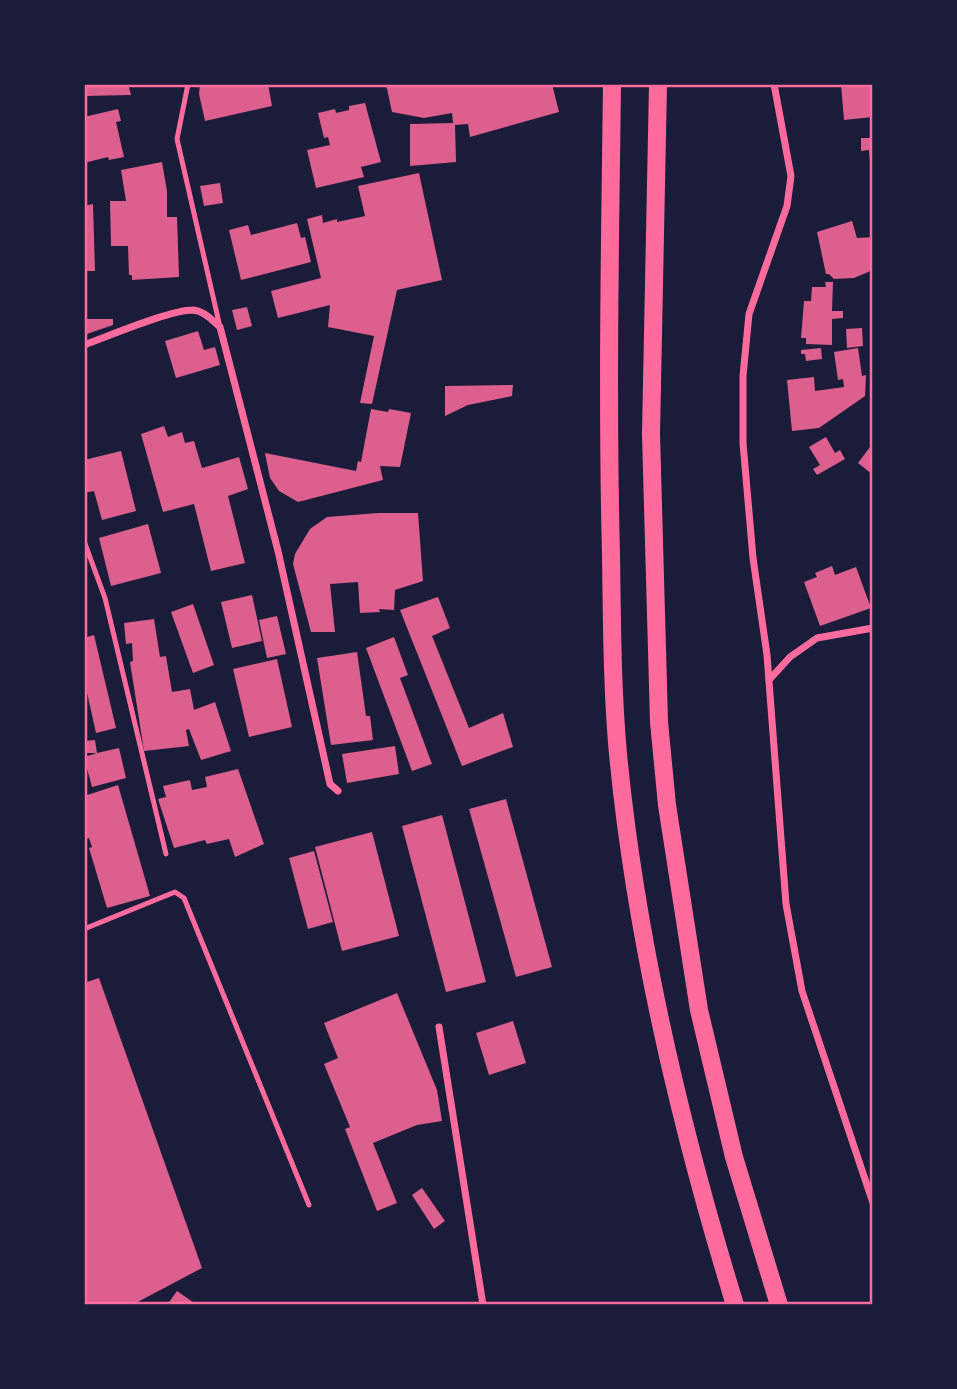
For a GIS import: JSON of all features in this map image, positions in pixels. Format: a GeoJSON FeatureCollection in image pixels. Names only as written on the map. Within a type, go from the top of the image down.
{"type":"FeatureCollection","features":[{"type":"Feature","properties":{"kind":"highway"},"geometry":{"type":"LineString","coordinates":[[612,84],[608,428],[618,754],[632,864],[655,993],[706,1212],[735,1305]]}},
{"type":"Feature","properties":{"kind":"highway"},"geometry":{"type":"LineString","coordinates":[[659,84],[651,434],[659,722],[666,792],[699,1010],[734,1157],[779,1305]]}},
{"type":"Feature","properties":{"kind":"street"},"geometry":{"type":"LineString","coordinates":[[774,84],[791,176],[787,206],[749,314],[743,443],[769,680],[786,904],[802,991],[873,1203]]}},
{"type":"Feature","properties":{"kind":"street"},"geometry":{"type":"LineString","coordinates":[[84,345],[178,313],[195,310],[209,316],[220,327],[278,551],[330,784],[338,791]]}},
{"type":"Feature","properties":{"kind":"street"},"geometry":{"type":"LineString","coordinates":[[769,680],[790,657],[817,638],[873,628]]}},
{"type":"Feature","properties":{"kind":"street"},"geometry":{"type":"LineString","coordinates":[[439,1027],[483,1305]]}},
{"type":"Feature","properties":{"kind":"lane"},"geometry":{"type":"LineString","coordinates":[[188,84],[177,139],[220,327]]}},
{"type":"Feature","properties":{"kind":"lane"},"geometry":{"type":"LineString","coordinates":[[84,541],[105,598],[166,854]]}},
{"type":"Feature","properties":{"kind":"lane"},"geometry":{"type":"LineString","coordinates":[[84,929],[175,892],[184,898],[309,1205]]}},
{"type":"Feature","properties":{"kind":"building"},"geometry":{"type":"Polygon","coordinates":[[[84,84],[128,84],[131,95],[84,96],[84,84]]]}},
{"type":"Feature","properties":{"kind":"building"},"geometry":{"type":"Polygon","coordinates":[[[200,84],[268,84],[272,106],[205,121],[199,94],[200,84]]]}},
{"type":"Feature","properties":{"kind":"building"},"geometry":{"type":"Polygon","coordinates":[[[386,84],[552,84],[559,112],[470,137],[468,124],[455,125],[456,162],[410,166],[410,124],[453,123],[452,113],[424,118],[392,112],[386,84]]]}},
{"type":"Feature","properties":{"kind":"building"},"geometry":{"type":"Polygon","coordinates":[[[841,84],[873,84],[873,117],[844,120],[841,84]]]}},
{"type":"Feature","properties":{"kind":"building"},"geometry":{"type":"Polygon","coordinates":[[[365,103],[381,162],[361,167],[364,177],[316,188],[307,150],[330,145],[328,137],[324,138],[318,113],[335,109],[336,113],[349,110],[349,106],[365,103]]]}},
{"type":"Feature","properties":{"kind":"building"},"geometry":{"type":"Polygon","coordinates":[[[118,109],[121,121],[116,122],[124,157],[109,160],[108,157],[84,163],[84,117],[118,109]]]}},
{"type":"Feature","properties":{"kind":"building"},"geometry":{"type":"Polygon","coordinates":[[[861,138],[873,138],[873,172],[869,150],[861,151],[861,138]]]}},
{"type":"Feature","properties":{"kind":"building"},"geometry":{"type":"Polygon","coordinates":[[[162,162],[167,191],[167,217],[177,217],[179,277],[132,280],[132,275],[129,275],[128,246],[111,246],[110,201],[126,201],[121,170],[162,162]]]}},
{"type":"Feature","properties":{"kind":"building"},"geometry":{"type":"Polygon","coordinates":[[[419,173],[442,280],[397,290],[372,404],[360,403],[374,336],[328,327],[330,305],[278,318],[271,291],[321,278],[307,219],[322,215],[323,223],[365,216],[358,186],[419,173]]]}},
{"type":"Feature","properties":{"kind":"building"},"geometry":{"type":"Polygon","coordinates":[[[220,183],[223,203],[204,206],[200,186],[220,183]]]}},
{"type":"Feature","properties":{"kind":"building"},"geometry":{"type":"Polygon","coordinates":[[[93,204],[95,271],[84,271],[84,206],[93,204]]]}},
{"type":"Feature","properties":{"kind":"building"},"geometry":{"type":"Polygon","coordinates":[[[852,221],[857,238],[873,237],[873,270],[854,278],[834,279],[826,274],[817,232],[852,221]]]}},
{"type":"Feature","properties":{"kind":"building"},"geometry":{"type":"Polygon","coordinates":[[[297,223],[301,238],[305,237],[311,262],[241,280],[229,230],[248,225],[251,235],[297,223]]]}},
{"type":"Feature","properties":{"kind":"building"},"geometry":{"type":"Polygon","coordinates":[[[825,282],[833,282],[832,311],[843,311],[843,318],[832,319],[832,345],[806,344],[806,338],[801,338],[804,301],[811,301],[812,287],[826,287],[825,282]]]}},
{"type":"Feature","properties":{"kind":"building"},"geometry":{"type":"Polygon","coordinates":[[[247,307],[252,326],[237,330],[232,310],[247,307]]]}},
{"type":"Feature","properties":{"kind":"building"},"geometry":{"type":"Polygon","coordinates":[[[84,319],[113,319],[113,325],[84,335],[84,319]]]}},
{"type":"Feature","properties":{"kind":"building"},"geometry":{"type":"Polygon","coordinates":[[[862,328],[863,346],[847,348],[846,329],[862,328]]]}},
{"type":"Feature","properties":{"kind":"building"},"geometry":{"type":"Polygon","coordinates":[[[198,331],[204,350],[215,347],[220,365],[176,378],[165,341],[198,331]]]}},
{"type":"Feature","properties":{"kind":"building"},"geometry":{"type":"Polygon","coordinates":[[[821,348],[822,359],[806,361],[805,354],[801,354],[801,350],[821,348]]]}},
{"type":"Feature","properties":{"kind":"building"},"geometry":{"type":"Polygon","coordinates":[[[858,348],[862,376],[866,375],[865,396],[819,428],[792,431],[787,380],[814,377],[815,391],[844,387],[843,379],[838,380],[834,352],[858,348]]]}},
{"type":"Feature","properties":{"kind":"building"},"geometry":{"type":"Polygon","coordinates":[[[513,385],[512,396],[468,405],[445,416],[445,386],[513,385]]]}},
{"type":"Feature","properties":{"kind":"building"},"geometry":{"type":"Polygon","coordinates":[[[371,409],[411,413],[400,467],[380,466],[383,480],[298,502],[279,491],[270,478],[265,453],[356,471],[358,461],[361,462],[371,409]]]}},
{"type":"Feature","properties":{"kind":"building"},"geometry":{"type":"Polygon","coordinates":[[[164,426],[168,437],[182,432],[185,443],[194,441],[202,468],[239,457],[248,489],[228,496],[245,563],[211,571],[194,504],[163,512],[141,434],[164,426]]]}},
{"type":"Feature","properties":{"kind":"building"},"geometry":{"type":"Polygon","coordinates":[[[826,437],[835,453],[840,450],[845,459],[817,475],[813,469],[820,465],[809,447],[826,437]]]}},
{"type":"Feature","properties":{"kind":"building"},"geometry":{"type":"Polygon","coordinates":[[[873,443],[873,475],[858,463],[873,443]]]}},
{"type":"Feature","properties":{"kind":"building"},"geometry":{"type":"Polygon","coordinates":[[[121,451],[136,511],[102,520],[94,491],[84,493],[84,460],[121,451]]]}},
{"type":"Feature","properties":{"kind":"building"},"geometry":{"type":"Polygon","coordinates":[[[418,513],[423,581],[395,590],[394,610],[379,609],[380,612],[360,613],[358,582],[330,584],[335,632],[311,632],[293,564],[295,554],[310,529],[327,517],[418,513]]]}},
{"type":"Feature","properties":{"kind":"building"},"geometry":{"type":"Polygon","coordinates":[[[148,524],[161,573],[111,586],[99,538],[148,524]]]}},
{"type":"Feature","properties":{"kind":"building"},"geometry":{"type":"Polygon","coordinates":[[[832,566],[835,575],[856,567],[871,608],[820,626],[804,582],[817,577],[815,573],[832,566]]]}},
{"type":"Feature","properties":{"kind":"building"},"geometry":{"type":"Polygon","coordinates":[[[252,595],[262,641],[232,648],[221,602],[252,595]]]}},
{"type":"Feature","properties":{"kind":"building"},"geometry":{"type":"Polygon","coordinates":[[[438,597],[450,628],[432,636],[469,728],[503,713],[513,747],[462,766],[400,610],[438,597]]]}},
{"type":"Feature","properties":{"kind":"building"},"geometry":{"type":"Polygon","coordinates":[[[193,604],[214,665],[193,673],[171,612],[193,604]]]}},
{"type":"Feature","properties":{"kind":"building"},"geometry":{"type":"Polygon","coordinates":[[[277,616],[286,654],[267,658],[259,620],[277,616]]]}},
{"type":"Feature","properties":{"kind":"building"},"geometry":{"type":"Polygon","coordinates":[[[154,619],[160,657],[166,656],[172,692],[190,689],[194,710],[215,702],[231,751],[201,760],[189,729],[186,730],[189,746],[144,751],[130,662],[133,661],[132,643],[126,644],[124,623],[154,619]]]}},
{"type":"Feature","properties":{"kind":"building"},"geometry":{"type":"Polygon","coordinates":[[[94,635],[116,728],[96,733],[84,679],[84,638],[94,635]]]}},
{"type":"Feature","properties":{"kind":"building"},"geometry":{"type":"Polygon","coordinates":[[[394,637],[408,675],[400,678],[432,764],[412,771],[366,648],[394,637]]]}},
{"type":"Feature","properties":{"kind":"building"},"geometry":{"type":"Polygon","coordinates":[[[357,652],[366,716],[370,716],[373,740],[331,745],[317,658],[357,652]]]}},
{"type":"Feature","properties":{"kind":"building"},"geometry":{"type":"Polygon","coordinates":[[[277,659],[292,727],[249,737],[233,669],[277,659]]]}},
{"type":"Feature","properties":{"kind":"building"},"geometry":{"type":"Polygon","coordinates":[[[95,740],[97,753],[84,753],[84,741],[95,740]]]}},
{"type":"Feature","properties":{"kind":"building"},"geometry":{"type":"Polygon","coordinates":[[[395,746],[399,774],[347,783],[342,754],[395,746]]]}},
{"type":"Feature","properties":{"kind":"building"},"geometry":{"type":"Polygon","coordinates":[[[119,748],[126,778],[92,787],[84,757],[119,748]]]}},
{"type":"Feature","properties":{"kind":"building"},"geometry":{"type":"Polygon","coordinates":[[[238,769],[264,844],[235,857],[229,839],[207,844],[205,840],[174,848],[158,799],[166,797],[163,786],[190,780],[192,790],[207,787],[205,777],[238,769]]]}},
{"type":"Feature","properties":{"kind":"building"},"geometry":{"type":"Polygon","coordinates":[[[118,785],[150,896],[107,908],[89,848],[92,847],[89,838],[84,840],[84,796],[118,785]]]}},
{"type":"Feature","properties":{"kind":"building"},"geometry":{"type":"Polygon","coordinates":[[[506,799],[552,967],[516,977],[469,809],[506,799]]]}},
{"type":"Feature","properties":{"kind":"building"},"geometry":{"type":"Polygon","coordinates":[[[442,815],[486,982],[446,992],[402,826],[442,815]]]}},
{"type":"Feature","properties":{"kind":"building"},"geometry":{"type":"Polygon","coordinates":[[[372,832],[399,936],[342,951],[315,847],[372,832]]]}},
{"type":"Feature","properties":{"kind":"building"},"geometry":{"type":"Polygon","coordinates":[[[314,851],[333,922],[308,929],[289,858],[314,851]]]}},
{"type":"Feature","properties":{"kind":"building"},"geometry":{"type":"Polygon","coordinates":[[[99,978],[202,1268],[132,1305],[84,1305],[84,983],[99,978]]]}},
{"type":"Feature","properties":{"kind":"building"},"geometry":{"type":"Polygon","coordinates":[[[397,993],[437,1090],[442,1121],[417,1125],[373,1143],[397,1203],[377,1211],[345,1129],[350,1127],[324,1064],[338,1058],[324,1023],[397,993]]]}},
{"type":"Feature","properties":{"kind":"building"},"geometry":{"type":"Polygon","coordinates":[[[513,1021],[526,1063],[489,1075],[476,1033],[513,1021]]]}},
{"type":"Feature","properties":{"kind":"building"},"geometry":{"type":"Polygon","coordinates":[[[422,1188],[445,1221],[434,1229],[412,1195],[422,1188]]]}},
{"type":"Feature","properties":{"kind":"building"},"geometry":{"type":"Polygon","coordinates":[[[177,1291],[197,1305],[167,1305],[177,1291]]]}}]}
